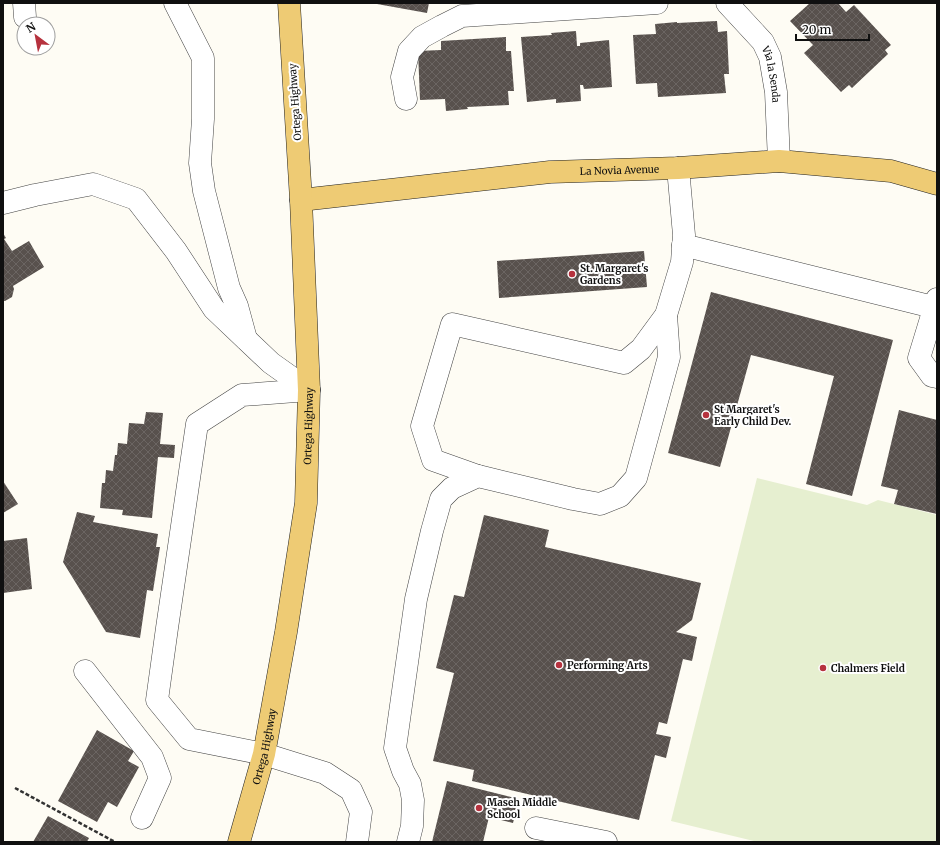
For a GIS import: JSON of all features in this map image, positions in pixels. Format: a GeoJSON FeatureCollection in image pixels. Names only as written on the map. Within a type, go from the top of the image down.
{"type":"FeatureCollection","features":[{"type":"Feature","properties":{"kind":"main road","name":"Ortega Highway"},"geometry":{"type":"LineString","coordinates":[[239,842],[264,754],[286,632],[306,503],[309,390],[301,200],[289,3]]}},
{"type":"Feature","properties":{"kind":"main road","name":"La Novia Avenue"},"geometry":{"type":"LineString","coordinates":[[301,200],[550,172],[678,168],[779,161],[891,171],[937,184]]}},
{"type":"Feature","properties":{"kind":"street"},"geometry":{"type":"LineString","coordinates":[[175,3],[203,58],[203,119],[200,162],[204,192],[228,288],[237,306],[246,339]]}},
{"type":"Feature","properties":{"kind":"street"},"geometry":{"type":"LineString","coordinates":[[406,100],[402,77],[409,51],[422,37],[442,26],[462,10],[657,3]]}},
{"type":"Feature","properties":{"kind":"street","name":"Via la Senda"},"geometry":{"type":"LineString","coordinates":[[727,3],[762,42],[770,57],[776,92],[779,161]]}},
{"type":"Feature","properties":{"kind":"street"},"geometry":{"type":"LineString","coordinates":[[666,316],[669,357],[636,478],[620,496],[600,504],[573,499],[504,481],[478,476],[433,460],[422,426],[452,324],[624,363],[641,349],[666,316],[682,262],[684,235],[678,168]]}},
{"type":"Feature","properties":{"kind":"street"},"geometry":{"type":"LineString","coordinates":[[3,202],[93,184],[136,200],[176,251],[214,309],[271,362],[309,390]]}},
{"type":"Feature","properties":{"kind":"street"},"geometry":{"type":"LineString","coordinates":[[683,245],[936,305],[919,358],[932,376],[937,377]]}},
{"type":"Feature","properties":{"kind":"street"},"geometry":{"type":"LineString","coordinates":[[309,390],[242,395],[197,424],[157,700],[189,740],[264,754],[325,773],[351,790],[361,812],[357,842]]}},
{"type":"Feature","properties":{"kind":"street"},"geometry":{"type":"LineString","coordinates":[[408,842],[412,826],[413,800],[410,784],[403,771],[395,748],[416,600],[432,531],[441,500],[452,488],[478,476]]}},
{"type":"Feature","properties":{"kind":"street"},"geometry":{"type":"LineString","coordinates":[[85,671],[152,757],[160,778],[142,818]]}},
{"type":"Feature","properties":{"kind":"street"},"geometry":{"type":"LineString","coordinates":[[536,828],[606,842]]}},
{"type":"Feature","properties":{"kind":"path"},"geometry":{"type":"LineString","coordinates":[[15,788],[115,842]]}},
{"type":"Feature","properties":{"kind":"green space","name":"Chalmers Field"},"geometry":{"type":"Polygon","coordinates":[[[757,478],[867,505],[878,500],[937,515],[937,842],[758,842],[671,821],[757,478]]]}},
{"type":"Feature","properties":{"kind":"building"},"geometry":{"type":"Polygon","coordinates":[[[377,3],[429,3],[427,13],[377,3]]]}},
{"type":"Feature","properties":{"kind":"building"},"geometry":{"type":"Polygon","coordinates":[[[810,3],[838,3],[846,12],[854,5],[891,45],[885,50],[888,54],[852,88],[849,85],[841,92],[804,53],[813,45],[790,21],[810,3]]]}},
{"type":"Feature","properties":{"kind":"building"},"geometry":{"type":"Polygon","coordinates":[[[717,21],[718,32],[727,31],[729,74],[724,74],[726,93],[658,97],[657,83],[636,84],[633,35],[656,34],[655,24],[717,21]]]}},
{"type":"Feature","properties":{"kind":"building"},"geometry":{"type":"Polygon","coordinates":[[[576,31],[577,46],[580,46],[580,43],[609,40],[612,87],[584,89],[583,85],[580,85],[581,101],[556,103],[556,99],[527,102],[521,37],[552,35],[551,33],[576,31]]]}},
{"type":"Feature","properties":{"kind":"building"},"geometry":{"type":"Polygon","coordinates":[[[506,37],[506,51],[511,51],[514,91],[508,91],[509,105],[467,107],[468,109],[446,111],[445,99],[420,100],[418,51],[441,50],[441,41],[506,37]]]}},
{"type":"Feature","properties":{"kind":"building"},"geometry":{"type":"Polygon","coordinates":[[[3,233],[6,238],[4,239],[12,251],[29,241],[44,267],[13,286],[14,289],[12,297],[5,301],[3,301],[3,233]]]}},
{"type":"Feature","properties":{"kind":"building","name":"St. Margaret's Gardens"},"geometry":{"type":"Polygon","coordinates":[[[644,251],[647,287],[499,298],[497,261],[644,251]]]}},
{"type":"Feature","properties":{"kind":"building","name":"St Margaret's Early Child Dev."},"geometry":{"type":"Polygon","coordinates":[[[711,292],[893,340],[852,496],[806,484],[834,376],[751,355],[720,467],[668,453],[711,292]]]}},
{"type":"Feature","properties":{"kind":"building"},"geometry":{"type":"Polygon","coordinates":[[[899,410],[937,420],[937,514],[894,504],[898,490],[881,486],[899,410]]]}},
{"type":"Feature","properties":{"kind":"building"},"geometry":{"type":"Polygon","coordinates":[[[146,412],[163,413],[160,444],[175,445],[174,458],[158,457],[152,518],[122,515],[123,510],[100,508],[102,483],[105,483],[106,470],[113,471],[118,443],[127,444],[129,423],[144,424],[146,412]]]}},
{"type":"Feature","properties":{"kind":"building"},"geometry":{"type":"Polygon","coordinates":[[[3,481],[18,504],[3,513],[3,481]]]}},
{"type":"Feature","properties":{"kind":"building"},"geometry":{"type":"Polygon","coordinates":[[[77,512],[95,516],[93,522],[158,534],[156,547],[160,547],[153,591],[147,590],[140,638],[106,632],[63,562],[77,512]]]}},
{"type":"Feature","properties":{"kind":"building","name":"Performing Arts"},"geometry":{"type":"Polygon","coordinates":[[[484,515],[549,530],[545,547],[701,583],[692,620],[676,632],[697,637],[692,661],[683,659],[667,724],[659,722],[656,734],[671,737],[666,758],[655,755],[639,820],[472,781],[474,770],[433,761],[454,673],[436,668],[454,595],[464,597],[484,515]]]}},
{"type":"Feature","properties":{"kind":"building"},"geometry":{"type":"Polygon","coordinates":[[[27,538],[32,589],[3,593],[3,541],[27,538]]]}},
{"type":"Feature","properties":{"kind":"building"},"geometry":{"type":"Polygon","coordinates":[[[97,730],[134,751],[128,761],[139,767],[117,807],[108,802],[97,822],[58,801],[97,730]]]}},
{"type":"Feature","properties":{"kind":"building","name":"Maseh Middle School"},"geometry":{"type":"Polygon","coordinates":[[[447,781],[519,799],[513,823],[489,817],[483,842],[432,842],[447,781]]]}},
{"type":"Feature","properties":{"kind":"building"},"geometry":{"type":"Polygon","coordinates":[[[48,816],[89,838],[87,842],[33,842],[48,816]]]}},
{"type":"Feature","properties":{"kind":"place","name":"St. Margaret's Gardens"},"geometry":{"type":"Point","coordinates":[572,274]}},
{"type":"Feature","properties":{"kind":"place","name":"St Margaret's Early Child Dev."},"geometry":{"type":"Point","coordinates":[706,415]}},
{"type":"Feature","properties":{"kind":"place","name":"Performing Arts"},"geometry":{"type":"Point","coordinates":[559,665]}},
{"type":"Feature","properties":{"kind":"place","name":"Chalmers Field"},"geometry":{"type":"Point","coordinates":[823,668]}},
{"type":"Feature","properties":{"kind":"place","name":"Maseh Middle School"},"geometry":{"type":"Point","coordinates":[479,808]}}]}
